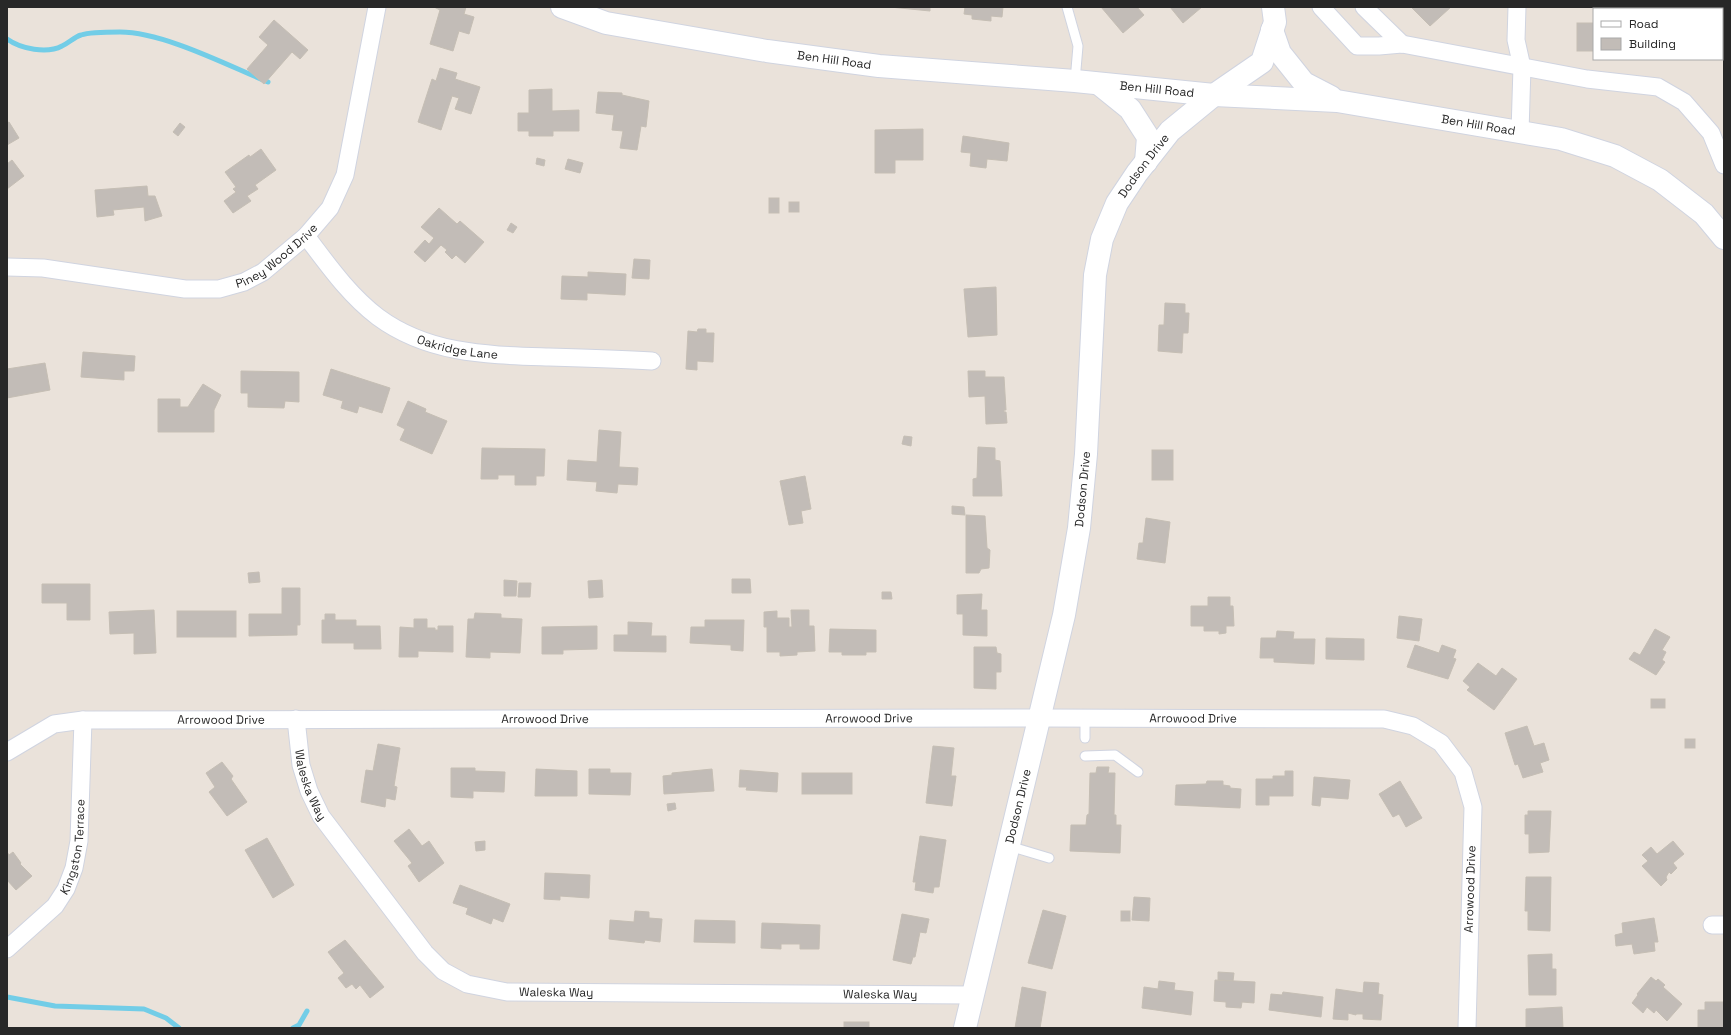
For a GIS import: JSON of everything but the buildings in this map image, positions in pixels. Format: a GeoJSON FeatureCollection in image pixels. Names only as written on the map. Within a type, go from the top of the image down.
{"type":"FeatureCollection","features":[{"type":"Feature","properties":{"kind":"street","name":"Piney Wood Drive"},"geometry":{"type":"LineString","coordinates":[[7,267],[43,268],[185,289],[219,289],[244,282],[263,272],[306,236],[330,208],[345,175],[377,7]]}},
{"type":"Feature","properties":{"kind":"street","name":"Ben Hill Road"},"geometry":{"type":"LineString","coordinates":[[562,7],[606,23],[767,51],[879,66],[1075,81],[1214,95],[1337,101],[1561,138],[1615,156],[1660,180],[1704,214],[1724,237]]}},
{"type":"Feature","properties":{"kind":"street","name":"Dodson Drive"},"geometry":{"type":"LineString","coordinates":[[966,1028],[1064,615],[1078,528],[1086,454],[1096,275],[1102,239],[1117,203],[1170,131],[1214,95],[1262,62],[1274,22],[1273,7]]}},
{"type":"Feature","properties":{"kind":"street"},"geometry":{"type":"LineString","coordinates":[[1321,7],[1357,46],[1402,44],[1586,79],[1658,87],[1684,102],[1711,133],[1724,165]]}},
{"type":"Feature","properties":{"kind":"street"},"geometry":{"type":"LineString","coordinates":[[1364,7],[1402,44]]}},
{"type":"Feature","properties":{"kind":"street"},"geometry":{"type":"LineString","coordinates":[[1517,7],[1516,40],[1522,67],[1520,132]]}},
{"type":"Feature","properties":{"kind":"street"},"geometry":{"type":"LineString","coordinates":[[1272,30],[1280,53],[1304,83],[1337,101]]}},
{"type":"Feature","properties":{"kind":"street"},"geometry":{"type":"LineString","coordinates":[[1099,84],[1130,109],[1148,137],[1146,162]]}},
{"type":"Feature","properties":{"kind":"street","name":"Oakridge Lane"},"geometry":{"type":"LineString","coordinates":[[306,236],[339,280],[361,303],[379,318],[428,343],[480,354],[652,361]]}},
{"type":"Feature","properties":{"kind":"street","name":"Arrowood Drive"},"geometry":{"type":"LineString","coordinates":[[7,752],[54,724],[83,720],[1040,718],[1384,719],[1413,726],[1441,743],[1463,772],[1472,807],[1467,1028]]}},
{"type":"Feature","properties":{"kind":"street","name":"Waleska Way"},"geometry":{"type":"LineString","coordinates":[[296,719],[301,766],[309,791],[321,816],[425,953],[444,971],[467,984],[507,992],[973,996]]}},
{"type":"Feature","properties":{"kind":"street","name":"Kingston Terrace"},"geometry":{"type":"LineString","coordinates":[[7,949],[55,906],[66,889],[74,868],[78,841],[83,720]]}},
{"type":"Feature","properties":{"kind":"lane"},"geometry":{"type":"LineString","coordinates":[[1067,7],[1078,46],[1075,81]]}},
{"type":"Feature","properties":{"kind":"lane"},"geometry":{"type":"LineString","coordinates":[[1085,718],[1085,738]]}},
{"type":"Feature","properties":{"kind":"lane"},"geometry":{"type":"LineString","coordinates":[[1085,756],[1115,755],[1138,772]]}},
{"type":"Feature","properties":{"kind":"lane"},"geometry":{"type":"LineString","coordinates":[[1009,846],[1048,858]]}},
{"type":"Feature","properties":{"kind":"waterway"},"geometry":{"type":"LineString","coordinates":[[7,39],[27,48],[49,50],[62,46],[76,37],[85,34],[111,32],[137,33],[175,43],[268,82]]}},
{"type":"Feature","properties":{"kind":"waterway"},"geometry":{"type":"LineString","coordinates":[[7,997],[55,1006],[144,1009],[166,1018],[179,1028]]}},
{"type":"Feature","properties":{"kind":"waterway"},"geometry":{"type":"LineString","coordinates":[[293,1028],[299,1025],[307,1011]]}}]}
